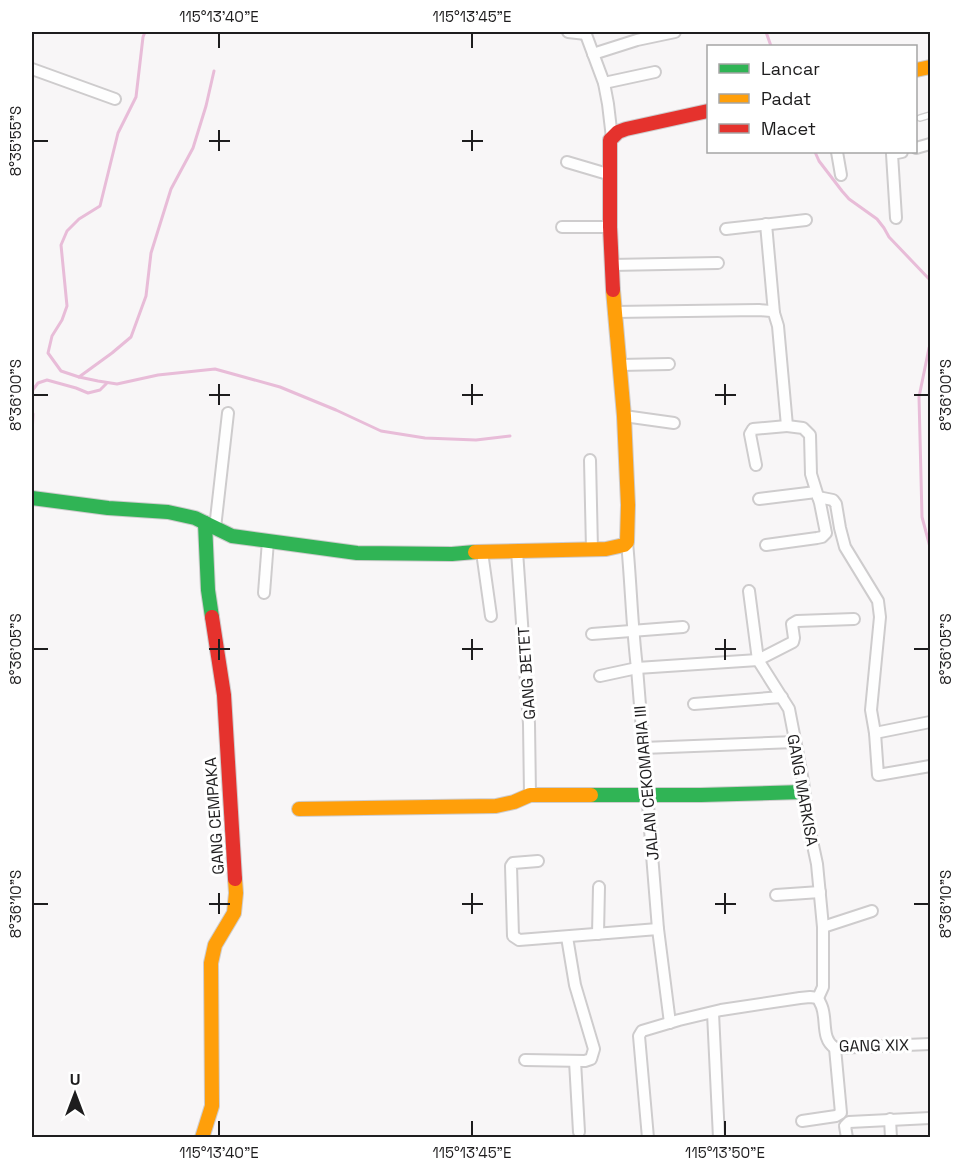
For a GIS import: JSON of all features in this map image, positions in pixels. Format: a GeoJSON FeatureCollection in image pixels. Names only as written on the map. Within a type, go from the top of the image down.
{"type":"FeatureCollection","features":[{"type":"Feature","properties":{"kind":"street"},"geometry":{"type":"LineString","coordinates":[[32,498],[108,508],[168,512],[195,518],[232,536],[357,553],[457,554],[592,549],[612,548],[627,543],[628,505],[624,416],[611,265],[610,145],[612,138],[604,83],[586,33],[568,32]]}},
{"type":"Feature","properties":{"kind":"street"},"geometry":{"type":"LineString","coordinates":[[593,54],[638,40],[675,32]]}},
{"type":"Feature","properties":{"kind":"street"},"geometry":{"type":"LineString","coordinates":[[32,69],[115,99]]}},
{"type":"Feature","properties":{"kind":"street"},"geometry":{"type":"LineString","coordinates":[[604,83],[656,72]]}},
{"type":"Feature","properties":{"kind":"street"},"geometry":{"type":"LineString","coordinates":[[612,138],[618,132],[626,129],[707,111]]}},
{"type":"Feature","properties":{"kind":"street"},"geometry":{"type":"LineString","coordinates":[[837,153],[841,175]]}},
{"type":"Feature","properties":{"kind":"street"},"geometry":{"type":"LineString","coordinates":[[896,218],[892,154],[897,153]]}},
{"type":"Feature","properties":{"kind":"street"},"geometry":{"type":"LineString","coordinates":[[567,162],[611,176]]}},
{"type":"Feature","properties":{"kind":"street"},"geometry":{"type":"LineString","coordinates":[[726,229],[806,220]]}},
{"type":"Feature","properties":{"kind":"street"},"geometry":{"type":"LineString","coordinates":[[766,224],[787,426]]}},
{"type":"Feature","properties":{"kind":"street"},"geometry":{"type":"LineString","coordinates":[[562,228],[610,228]]}},
{"type":"Feature","properties":{"kind":"street"},"geometry":{"type":"LineString","coordinates":[[611,265],[718,263]]}},
{"type":"Feature","properties":{"kind":"street"},"geometry":{"type":"LineString","coordinates":[[614,312],[759,310],[774,313]]}},
{"type":"Feature","properties":{"kind":"street"},"geometry":{"type":"LineString","coordinates":[[621,365],[669,364]]}},
{"type":"Feature","properties":{"kind":"street"},"geometry":{"type":"LineString","coordinates":[[210,525],[228,413]]}},
{"type":"Feature","properties":{"kind":"street"},"geometry":{"type":"LineString","coordinates":[[624,416],[674,423]]}},
{"type":"Feature","properties":{"kind":"street"},"geometry":{"type":"LineString","coordinates":[[756,465],[750,434],[753,429],[787,426],[803,428],[810,435],[811,474],[825,535],[766,544]]}},
{"type":"Feature","properties":{"kind":"street"},"geometry":{"type":"LineString","coordinates":[[590,460],[592,549]]}},
{"type":"Feature","properties":{"kind":"street"},"geometry":{"type":"LineString","coordinates":[[759,499],[817,495],[833,500],[837,504],[845,546],[878,601],[880,617],[871,710],[878,776],[930,766]]}},
{"type":"Feature","properties":{"kind":"street","name":"GANG CEMPAKA"},"geometry":{"type":"LineString","coordinates":[[202,1137],[212,1106],[212,963],[215,945],[234,913],[236,893],[224,695],[208,590],[210,525]]}},
{"type":"Feature","properties":{"kind":"street"},"geometry":{"type":"LineString","coordinates":[[264,593],[268,541]]}},
{"type":"Feature","properties":{"kind":"street","name":"JALAN CEKOMARIA III"},"geometry":{"type":"LineString","coordinates":[[627,543],[632,632],[658,930],[670,1023]]}},
{"type":"Feature","properties":{"kind":"street","name":"GANG BETET"},"geometry":{"type":"LineString","coordinates":[[517,551],[529,724],[530,795]]}},
{"type":"Feature","properties":{"kind":"street"},"geometry":{"type":"LineString","coordinates":[[482,552],[491,616]]}},
{"type":"Feature","properties":{"kind":"street","name":"GANG MARKISA"},"geometry":{"type":"LineString","coordinates":[[749,591],[758,660],[789,709],[803,782],[807,822],[817,864],[823,927],[823,987],[818,998]]}},
{"type":"Feature","properties":{"kind":"street"},"geometry":{"type":"LineString","coordinates":[[600,676],[637,669],[758,660],[793,642],[792,624],[797,621],[854,619]]}},
{"type":"Feature","properties":{"kind":"street"},"geometry":{"type":"LineString","coordinates":[[591,634],[683,627]]}},
{"type":"Feature","properties":{"kind":"street"},"geometry":{"type":"LineString","coordinates":[[694,704],[782,698]]}},
{"type":"Feature","properties":{"kind":"street"},"geometry":{"type":"LineString","coordinates":[[875,733],[930,722]]}},
{"type":"Feature","properties":{"kind":"street"},"geometry":{"type":"LineString","coordinates":[[643,748],[795,742]]}},
{"type":"Feature","properties":{"kind":"street"},"geometry":{"type":"LineString","coordinates":[[299,809],[496,806],[508,805],[530,795],[739,795],[803,792]]}},
{"type":"Feature","properties":{"kind":"street"},"geometry":{"type":"LineString","coordinates":[[538,861],[513,863],[511,866],[513,936],[519,940],[658,930]]}},
{"type":"Feature","properties":{"kind":"street"},"geometry":{"type":"LineString","coordinates":[[598,934],[599,887]]}},
{"type":"Feature","properties":{"kind":"street"},"geometry":{"type":"LineString","coordinates":[[776,895],[820,892]]}},
{"type":"Feature","properties":{"kind":"street"},"geometry":{"type":"LineString","coordinates":[[823,927],[872,911]]}},
{"type":"Feature","properties":{"kind":"street"},"geometry":{"type":"LineString","coordinates":[[525,1060],[585,1061],[591,1059],[594,1049],[575,985],[567,937]]}},
{"type":"Feature","properties":{"kind":"street"},"geometry":{"type":"LineString","coordinates":[[648,1137],[640,1034],[644,1030],[775,1001],[818,998]]}},
{"type":"Feature","properties":{"kind":"street","name":"GANG XIX"},"geometry":{"type":"LineString","coordinates":[[818,998],[823,1009],[827,1037],[830,1045],[835,1048],[930,1044]]}},
{"type":"Feature","properties":{"kind":"street"},"geometry":{"type":"LineString","coordinates":[[713,1013],[719,1137]]}},
{"type":"Feature","properties":{"kind":"street"},"geometry":{"type":"LineString","coordinates":[[802,1121],[836,1116],[841,1113],[835,1048]]}},
{"type":"Feature","properties":{"kind":"street"},"geometry":{"type":"LineString","coordinates":[[575,1061],[579,1132]]}},
{"type":"Feature","properties":{"kind":"street"},"geometry":{"type":"LineString","coordinates":[[846,1137],[845,1126],[849,1122],[930,1118]]}},
{"type":"Feature","properties":{"kind":"street"},"geometry":{"type":"LineString","coordinates":[[890,1119],[891,1137]]}},
{"type":"Feature","properties":{"kind":"lane"},"geometry":{"type":"LineString","coordinates":[[920,118],[930,115]]}},
{"type":"Feature","properties":{"kind":"waterway"},"geometry":{"type":"LineString","coordinates":[[145,32],[136,97],[118,133],[100,206],[79,219],[67,231],[61,245],[67,306],[52,336],[48,353],[61,371],[117,384],[158,375],[215,369],[280,387],[381,431],[425,438],[476,440],[510,436]]}},
{"type":"Feature","properties":{"kind":"waterway"},"geometry":{"type":"LineString","coordinates":[[766,32],[771,45]]}},
{"type":"Feature","properties":{"kind":"waterway"},"geometry":{"type":"LineString","coordinates":[[79,377],[131,337],[146,296],[151,253],[171,189],[193,148],[214,71]]}},
{"type":"Feature","properties":{"kind":"waterway"},"geometry":{"type":"LineString","coordinates":[[815,153],[819,161],[849,199],[877,219],[889,237],[930,280]]}},
{"type":"Feature","properties":{"kind":"waterway"},"geometry":{"type":"LineString","coordinates":[[930,346],[919,397],[922,517],[930,547]]}},
{"type":"Feature","properties":{"kind":"waterway"},"geometry":{"type":"LineString","coordinates":[[32,391],[38,383],[47,380],[88,393],[100,390],[107,383]]}},
{"type":"Feature","properties":{"kind":"waterway"},"geometry":{"type":"LineString","coordinates":[[32,412],[32,436]]}},
{"type":"Feature","properties":{"kind":"traffic: fast"},"geometry":{"type":"LineString","coordinates":[[32,498],[108,508],[168,512],[195,518],[232,536],[357,553],[452,554],[475,552]]}},
{"type":"Feature","properties":{"kind":"traffic: fast"},"geometry":{"type":"LineString","coordinates":[[205,523],[208,590],[212,617]]}},
{"type":"Feature","properties":{"kind":"traffic: fast"},"geometry":{"type":"LineString","coordinates":[[591,795],[803,792]]}},
{"type":"Feature","properties":{"kind":"traffic: slow"},"geometry":{"type":"LineString","coordinates":[[917,70],[930,67]]}},
{"type":"Feature","properties":{"kind":"traffic: slow"},"geometry":{"type":"LineString","coordinates":[[475,552],[606,549],[624,545],[627,542],[628,505],[624,416],[613,290]]}},
{"type":"Feature","properties":{"kind":"traffic: slow"},"geometry":{"type":"LineString","coordinates":[[299,809],[496,806],[530,795],[591,795]]}},
{"type":"Feature","properties":{"kind":"traffic: slow"},"geometry":{"type":"LineString","coordinates":[[202,1138],[212,1106],[211,963],[215,945],[234,913],[235,879]]}},
{"type":"Feature","properties":{"kind":"traffic: jam"},"geometry":{"type":"LineString","coordinates":[[613,290],[610,140],[618,132],[626,129],[707,111]]}},
{"type":"Feature","properties":{"kind":"traffic: jam"},"geometry":{"type":"LineString","coordinates":[[212,617],[224,695],[235,879]]}}]}
